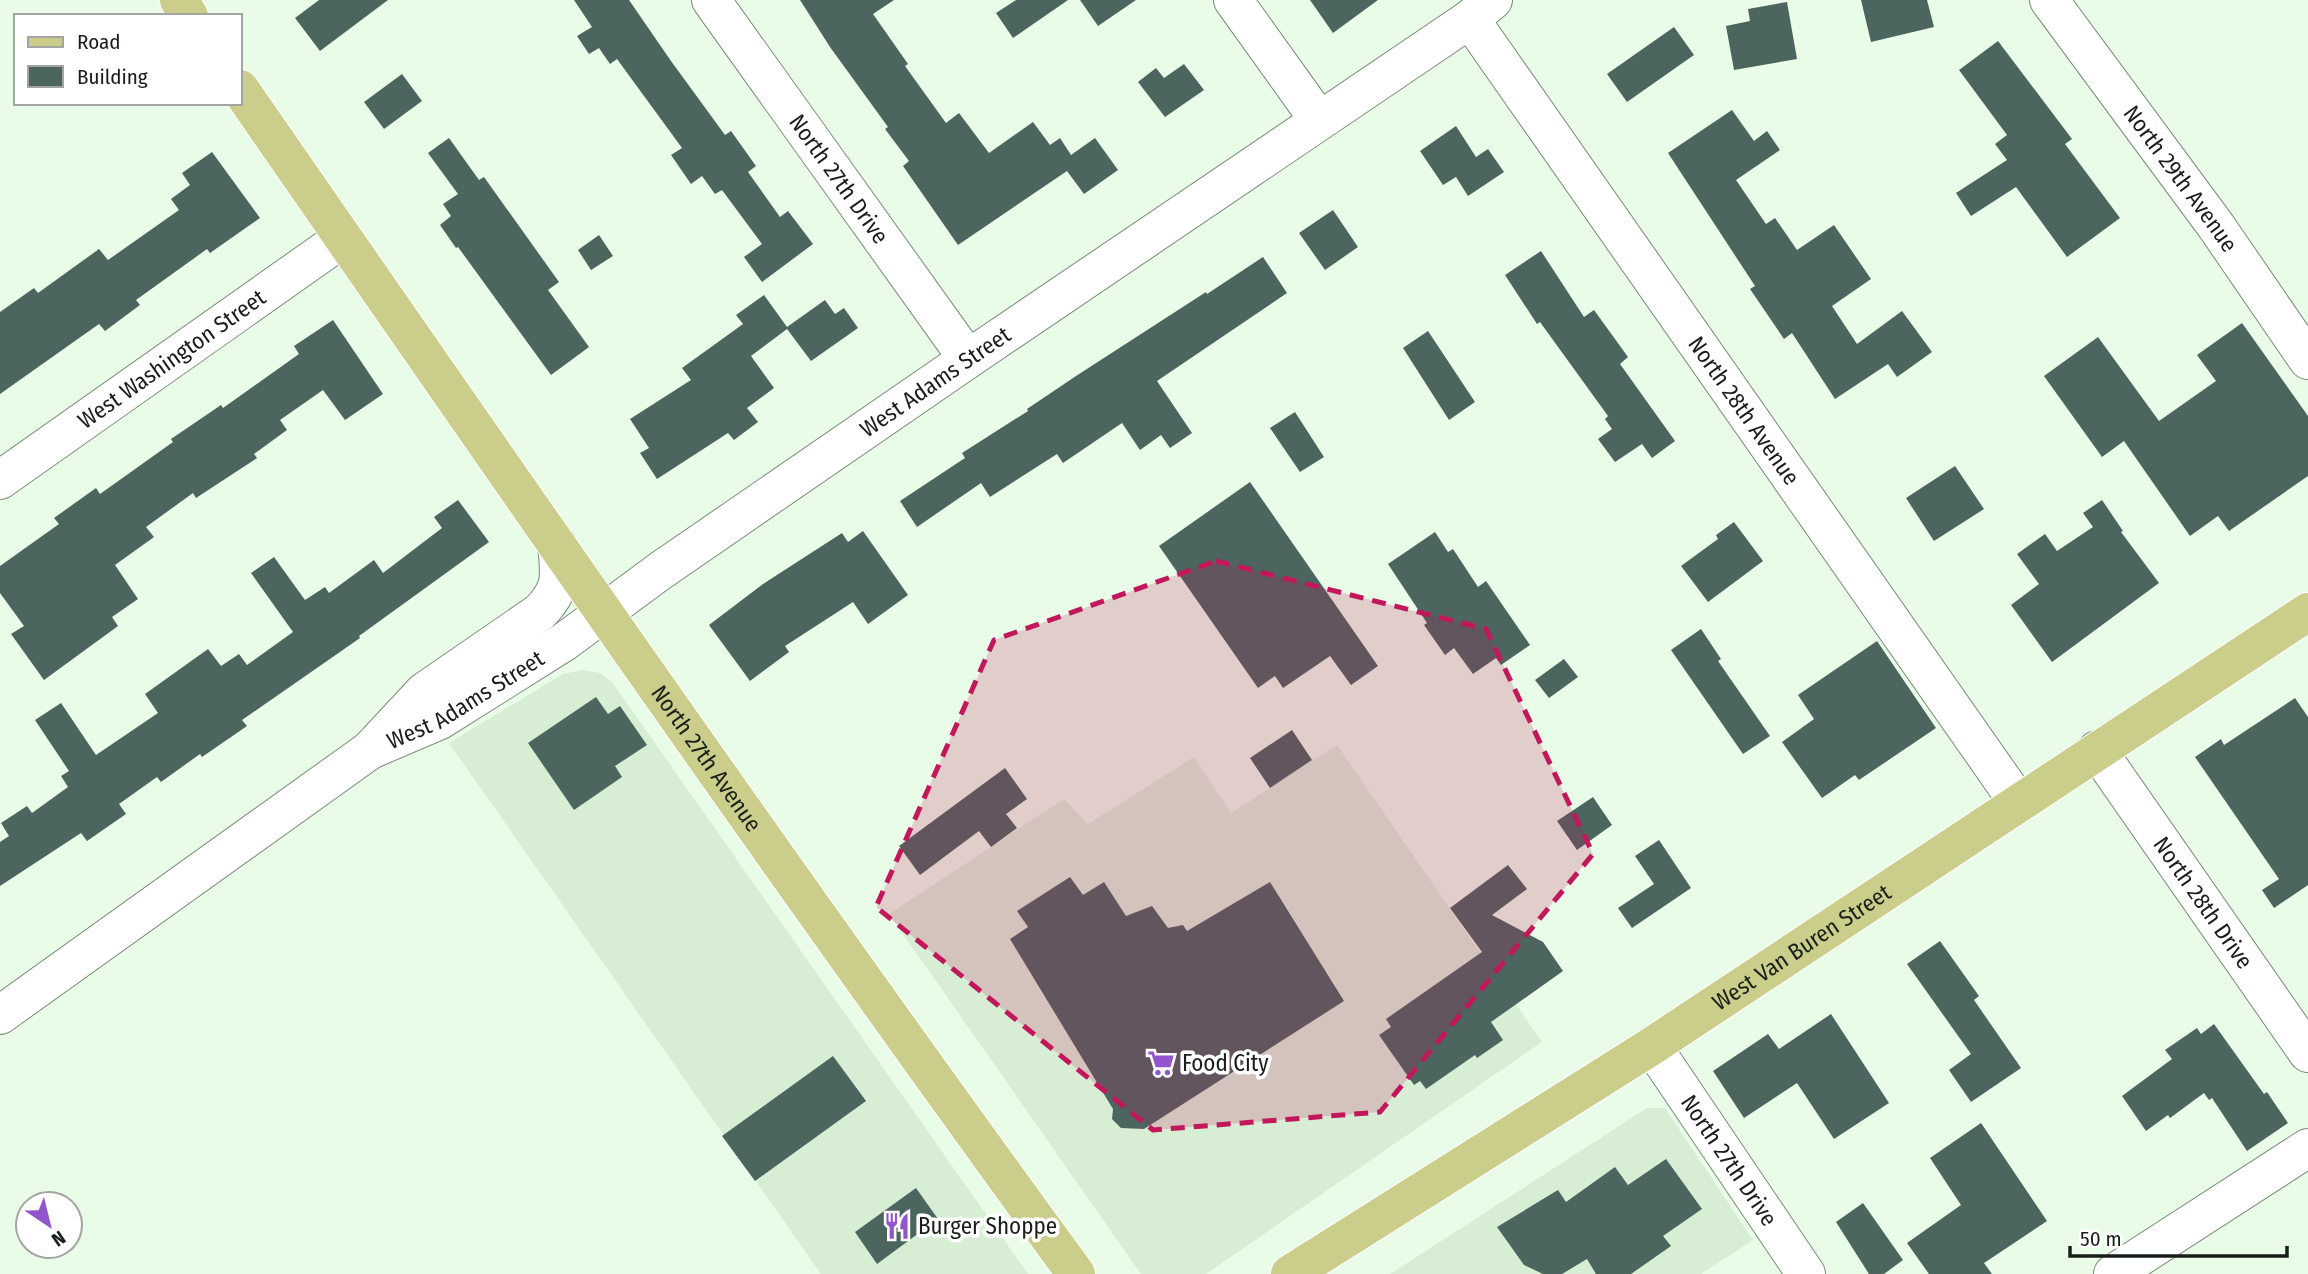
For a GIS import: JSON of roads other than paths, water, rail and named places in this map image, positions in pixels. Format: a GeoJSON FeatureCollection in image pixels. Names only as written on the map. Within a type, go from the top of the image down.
{"type":"FeatureCollection","features":[{"type":"Feature","properties":{"kind":"main road","name":"North 27th Avenue"},"geometry":{"type":"LineString","coordinates":[[242,92],[557,545],[923,1063],[1076,1274]]}},
{"type":"Feature","properties":{"kind":"main road","name":"West Van Buren Street"},"geometry":{"type":"LineString","coordinates":[[1290,1274],[1652,1046],[2308,612]]}},
{"type":"Feature","properties":{"kind":"street","name":"North 27th Drive"},"geometry":{"type":"LineString","coordinates":[[711,0],[968,359]]}},
{"type":"Feature","properties":{"kind":"street"},"geometry":{"type":"LineString","coordinates":[[1233,0],[1319,120]]}},
{"type":"Feature","properties":{"kind":"street","name":"North 29th Avenue"},"geometry":{"type":"LineString","coordinates":[[2049,0],[2216,226],[2308,360]]}},
{"type":"Feature","properties":{"kind":"street","name":"West Adams Street"},"geometry":{"type":"LineString","coordinates":[[370,750],[440,720],[564,642],[968,359],[1481,9]]}},
{"type":"Feature","properties":{"kind":"street","name":"North 28th Avenue"},"geometry":{"type":"LineString","coordinates":[[1481,9],[1588,191],[1977,740],[2018,802]]}},
{"type":"Feature","properties":{"kind":"street","name":"West Washington Street"},"geometry":{"type":"LineString","coordinates":[[0,480],[343,238]]}},
{"type":"Feature","properties":{"kind":"street","name":"West Adams Street"},"geometry":{"type":"LineString","coordinates":[[0,1015],[370,750],[424,692],[540,612],[553,598],[558,586],[557,545]]}},
{"type":"Feature","properties":{"kind":"street","name":"North 28th Drive"},"geometry":{"type":"LineString","coordinates":[[2097,750],[2308,1053]]}},
{"type":"Feature","properties":{"kind":"street","name":"North 27th Drive"},"geometry":{"type":"LineString","coordinates":[[1652,1046],[1806,1274]]}},
{"type":"Feature","properties":{"kind":"street"},"geometry":{"type":"LineString","coordinates":[[2113,1274],[2308,1148]]}},
{"type":"Feature","properties":{"kind":"place","name":"Food City"},"geometry":{"type":"Point","coordinates":[1161,1063]}},
{"type":"Feature","properties":{"kind":"place","name":"Burger Shoppe"},"geometry":{"type":"Point","coordinates":[897,1226]}}]}
